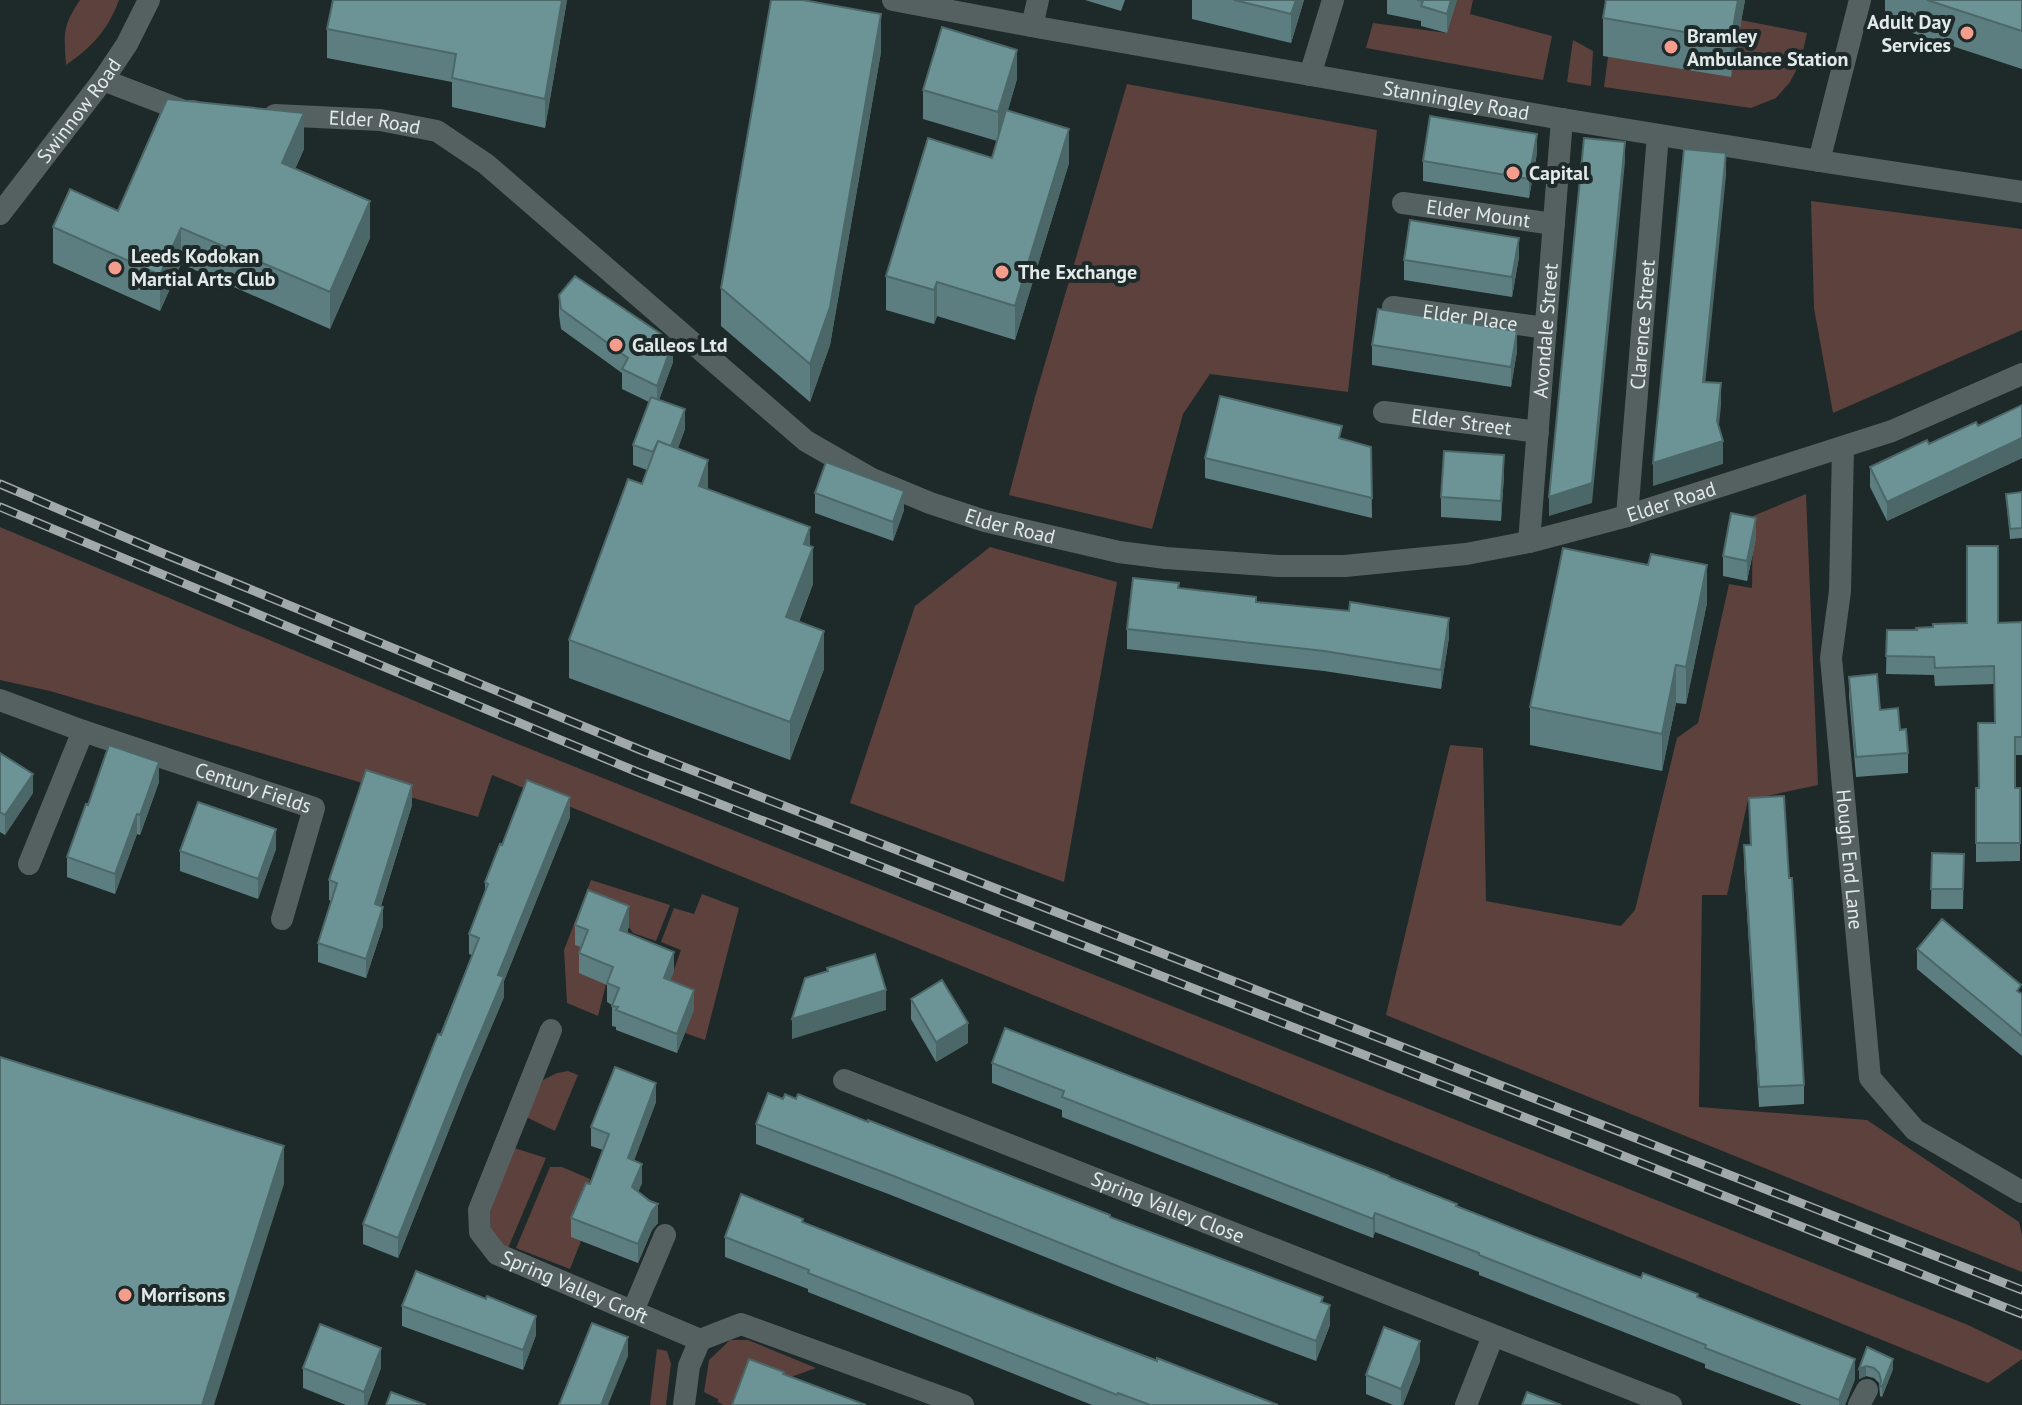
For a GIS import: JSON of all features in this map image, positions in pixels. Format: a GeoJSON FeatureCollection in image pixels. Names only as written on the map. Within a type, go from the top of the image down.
{"type":"FeatureCollection","features":[{"type":"Feature","properties":{"kind":"street","name":"Swinnow Road"},"geometry":{"type":"LineString","coordinates":[[0,214],[103,80],[127,44],[149,0]]}},
{"type":"Feature","properties":{"kind":"street","name":"Stanningley Road"},"geometry":{"type":"LineString","coordinates":[[893,0],[1562,119],[2022,192]]}},
{"type":"Feature","properties":{"kind":"street"},"geometry":{"type":"LineString","coordinates":[[1032,26],[1038,0]]}},
{"type":"Feature","properties":{"kind":"street"},"geometry":{"type":"LineString","coordinates":[[1310,75],[1333,0]]}},
{"type":"Feature","properties":{"kind":"street"},"geometry":{"type":"LineString","coordinates":[[1819,161],[1860,0]]}},
{"type":"Feature","properties":{"kind":"street"},"geometry":{"type":"LineString","coordinates":[[103,80],[184,111],[210,112]]}},
{"type":"Feature","properties":{"kind":"street","name":"Elder Road"},"geometry":{"type":"LineString","coordinates":[[248,114],[380,120],[437,131],[486,164],[806,441],[872,479],[930,503],[985,521],[1119,552],[1250,564],[1345,566],[1466,554],[1529,542],[1627,516],[1892,431],[2022,374]]}},
{"type":"Feature","properties":{"kind":"street","name":"Avondale Street"},"geometry":{"type":"LineString","coordinates":[[1529,542],[1562,119]]}},
{"type":"Feature","properties":{"kind":"street","name":"Clarence Street"},"geometry":{"type":"LineString","coordinates":[[1627,516],[1658,135]]}},
{"type":"Feature","properties":{"kind":"street","name":"Elder Mount"},"geometry":{"type":"LineString","coordinates":[[1403,203],[1554,224]]}},
{"type":"Feature","properties":{"kind":"street","name":"Elder Place"},"geometry":{"type":"LineString","coordinates":[[1393,307],[1546,328]]}},
{"type":"Feature","properties":{"kind":"street","name":"Elder Street"},"geometry":{"type":"LineString","coordinates":[[1384,412],[1538,432]]}},
{"type":"Feature","properties":{"kind":"street","name":"Hough End Lane"},"geometry":{"type":"LineString","coordinates":[[1843,447],[1840,591],[1831,658],[1870,1078],[1915,1130],[2022,1192]]}},
{"type":"Feature","properties":{"kind":"street","name":"Century Fields"},"geometry":{"type":"LineString","coordinates":[[0,700],[314,808],[282,919]]}},
{"type":"Feature","properties":{"kind":"street"},"geometry":{"type":"LineString","coordinates":[[29,864],[83,731]]}},
{"type":"Feature","properties":{"kind":"street","name":"Spring Valley Croft"},"geometry":{"type":"LineString","coordinates":[[551,1030],[479,1210],[480,1232],[497,1254],[700,1340]]}},
{"type":"Feature","properties":{"kind":"street","name":"Spring Valley Close"},"geometry":{"type":"LineString","coordinates":[[844,1080],[1671,1405]]}},
{"type":"Feature","properties":{"kind":"street"},"geometry":{"type":"LineString","coordinates":[[633,1311],[665,1235]]}},
{"type":"Feature","properties":{"kind":"street"},"geometry":{"type":"LineString","coordinates":[[684,1405],[689,1366],[700,1340],[741,1324],[963,1405]]}},
{"type":"Feature","properties":{"kind":"street"},"geometry":{"type":"LineString","coordinates":[[1466,1405],[1493,1336]]}},
{"type":"Feature","properties":{"kind":"shaded area"},"geometry":{"type":"Polygon","coordinates":[[[80,0],[119,0],[98,37],[66,65],[66,31],[80,0]]]}},
{"type":"Feature","properties":{"kind":"shaded area"},"geometry":{"type":"Polygon","coordinates":[[[1457,0],[1473,0],[1470,14],[1552,36],[1543,80],[1366,48],[1373,23],[1447,33],[1457,0]]]}},
{"type":"Feature","properties":{"kind":"shaded area"},"geometry":{"type":"Polygon","coordinates":[[[1741,20],[1807,33],[1801,61],[1790,82],[1776,98],[1751,108],[1604,87],[1608,57],[1741,20]]]}},
{"type":"Feature","properties":{"kind":"shaded area"},"geometry":{"type":"Polygon","coordinates":[[[1573,40],[1593,51],[1591,86],[1567,82],[1573,40]]]}},
{"type":"Feature","properties":{"kind":"shaded area"},"geometry":{"type":"Polygon","coordinates":[[[1127,84],[1377,130],[1348,392],[1210,374],[1183,414],[1152,529],[1009,495],[1127,84]]]}},
{"type":"Feature","properties":{"kind":"shaded area"},"geometry":{"type":"Polygon","coordinates":[[[1811,201],[2022,229],[2022,330],[1833,413],[1814,308],[1811,201]]]}},
{"type":"Feature","properties":{"kind":"shaded area"},"geometry":{"type":"Polygon","coordinates":[[[1806,494],[1818,785],[1748,800],[1727,895],[1702,895],[1699,1107],[1867,1120],[2019,1222],[2022,1272],[1386,1015],[1450,745],[1483,748],[1486,901],[1621,926],[1635,910],[1677,738],[1698,723],[1729,584],[1752,588],[1753,516],[1806,494]]]}},
{"type":"Feature","properties":{"kind":"shaded area"},"geometry":{"type":"Polygon","coordinates":[[[0,527],[503,738],[1968,1325],[2022,1351],[2022,1359],[1988,1383],[492,775],[478,817],[50,691],[0,680],[0,527]]]}},
{"type":"Feature","properties":{"kind":"shaded area"},"geometry":{"type":"Polygon","coordinates":[[[990,547],[1117,582],[1064,882],[850,803],[915,606],[990,547]]]}},
{"type":"Feature","properties":{"kind":"shaded area"},"geometry":{"type":"Polygon","coordinates":[[[591,880],[670,905],[656,941],[633,933],[629,927],[606,984],[598,1016],[567,1003],[564,950],[591,880]]]}},
{"type":"Feature","properties":{"kind":"shaded area"},"geometry":{"type":"Polygon","coordinates":[[[702,894],[739,908],[705,1040],[685,1033],[694,1010],[664,998],[681,950],[661,942],[674,908],[694,914],[702,894]]]}},
{"type":"Feature","properties":{"kind":"shaded area"},"geometry":{"type":"Polygon","coordinates":[[[568,1071],[578,1075],[555,1131],[526,1117],[543,1080],[568,1071]]]}},
{"type":"Feature","properties":{"kind":"shaded area"},"geometry":{"type":"Polygon","coordinates":[[[514,1148],[546,1158],[506,1253],[491,1230],[490,1211],[514,1148]]]}},
{"type":"Feature","properties":{"kind":"shaded area"},"geometry":{"type":"Polygon","coordinates":[[[550,1167],[562,1167],[590,1179],[581,1241],[570,1269],[516,1248],[550,1167]]]}},
{"type":"Feature","properties":{"kind":"shaded area"},"geometry":{"type":"Polygon","coordinates":[[[730,1340],[748,1340],[816,1368],[791,1377],[747,1371],[731,1405],[723,1405],[704,1392],[709,1360],[730,1340]]]}},
{"type":"Feature","properties":{"kind":"shaded area"},"geometry":{"type":"Polygon","coordinates":[[[657,1349],[667,1351],[671,1364],[666,1405],[650,1405],[657,1349]]]}},
{"type":"Feature","properties":{"kind":"building"},"geometry":{"type":"Polygon","coordinates":[[[333,0],[562,0],[545,99],[452,78],[456,54],[327,29],[333,0]]]}},
{"type":"Feature","properties":{"kind":"building"},"geometry":{"type":"Polygon","coordinates":[[[771,0],[803,0],[881,14],[830,307],[810,364],[721,288],[771,0]]]}},
{"type":"Feature","properties":{"kind":"building"},"geometry":{"type":"Polygon","coordinates":[[[1234,0],[1296,0],[1291,14],[1234,0]]]}},
{"type":"Feature","properties":{"kind":"building"},"geometry":{"type":"Polygon","coordinates":[[[1417,0],[1451,0],[1447,14],[1421,6],[1423,1],[1417,0]]]}},
{"type":"Feature","properties":{"kind":"building"},"geometry":{"type":"Polygon","coordinates":[[[1606,0],[1738,0],[1731,40],[1603,18],[1606,0]]]}},
{"type":"Feature","properties":{"kind":"building"},"geometry":{"type":"Polygon","coordinates":[[[1927,0],[2022,0],[2022,31],[1927,0]]]}},
{"type":"Feature","properties":{"kind":"building"},"geometry":{"type":"Polygon","coordinates":[[[942,27],[1017,50],[998,112],[923,90],[942,27]]]}},
{"type":"Feature","properties":{"kind":"building"},"geometry":{"type":"Polygon","coordinates":[[[167,99],[304,113],[282,163],[370,201],[330,292],[181,228],[160,275],[53,227],[70,189],[118,211],[167,99]]]}},
{"type":"Feature","properties":{"kind":"building"},"geometry":{"type":"Polygon","coordinates":[[[1006,110],[1069,129],[1015,306],[937,282],[934,290],[886,276],[928,138],[992,158],[1006,110]]]}},
{"type":"Feature","properties":{"kind":"building"},"geometry":{"type":"Polygon","coordinates":[[[1430,116],[1537,134],[1529,179],[1423,161],[1430,116]]]}},
{"type":"Feature","properties":{"kind":"building"},"geometry":{"type":"Polygon","coordinates":[[[1584,138],[1625,142],[1592,483],[1549,497],[1584,138]]]}},
{"type":"Feature","properties":{"kind":"building"},"geometry":{"type":"Polygon","coordinates":[[[1684,149],[1726,153],[1703,382],[1721,383],[1717,421],[1723,441],[1653,463],[1684,149]]]}},
{"type":"Feature","properties":{"kind":"building"},"geometry":{"type":"Polygon","coordinates":[[[1410,220],[1519,238],[1512,277],[1404,260],[1410,220]]]}},
{"type":"Feature","properties":{"kind":"building"},"geometry":{"type":"Polygon","coordinates":[[[575,276],[673,342],[657,386],[622,369],[628,358],[561,309],[559,295],[575,276]]]}},
{"type":"Feature","properties":{"kind":"building"},"geometry":{"type":"Polygon","coordinates":[[[1378,309],[1517,331],[1511,367],[1372,345],[1378,309]]]}},
{"type":"Feature","properties":{"kind":"building"},"geometry":{"type":"Polygon","coordinates":[[[1220,396],[1342,426],[1339,438],[1371,447],[1372,498],[1205,458],[1220,396]]]}},
{"type":"Feature","properties":{"kind":"building"},"geometry":{"type":"Polygon","coordinates":[[[651,397],[685,409],[671,446],[658,441],[653,452],[633,445],[651,397]]]}},
{"type":"Feature","properties":{"kind":"building"},"geometry":{"type":"Polygon","coordinates":[[[2022,405],[2022,438],[1887,502],[1870,467],[1927,440],[1929,444],[1976,422],[1978,426],[2022,405]]]}},
{"type":"Feature","properties":{"kind":"building"},"geometry":{"type":"Polygon","coordinates":[[[658,441],[708,460],[699,486],[810,527],[804,544],[813,547],[786,617],[824,631],[790,722],[569,640],[628,479],[642,484],[658,441]]]}},
{"type":"Feature","properties":{"kind":"building"},"geometry":{"type":"Polygon","coordinates":[[[1444,451],[1504,455],[1501,501],[1441,497],[1444,451]]]}},
{"type":"Feature","properties":{"kind":"building"},"geometry":{"type":"Polygon","coordinates":[[[826,462],[904,491],[893,522],[815,493],[826,462]]]}},
{"type":"Feature","properties":{"kind":"building"},"geometry":{"type":"Polygon","coordinates":[[[2022,492],[2022,528],[2010,529],[2006,494],[2022,492]]]}},
{"type":"Feature","properties":{"kind":"building"},"geometry":{"type":"Polygon","coordinates":[[[1731,513],[1756,518],[1747,561],[1723,556],[1731,513]]]}},
{"type":"Feature","properties":{"kind":"building"},"geometry":{"type":"Polygon","coordinates":[[[1967,546],[1998,546],[1998,623],[2022,622],[2022,737],[2015,737],[2015,788],[2020,788],[2020,843],[1976,843],[1978,723],[1995,723],[1994,666],[1935,668],[1934,657],[1886,656],[1887,630],[1917,630],[1933,627],[1933,624],[1967,623],[1967,546]]]}},
{"type":"Feature","properties":{"kind":"building"},"geometry":{"type":"Polygon","coordinates":[[[1563,548],[1648,565],[1651,554],[1707,565],[1686,667],[1676,665],[1662,734],[1530,707],[1563,548]]]}},
{"type":"Feature","properties":{"kind":"building"},"geometry":{"type":"Polygon","coordinates":[[[1133,578],[1179,583],[1178,588],[1256,597],[1256,602],[1349,611],[1350,602],[1449,618],[1441,670],[1324,651],[1127,629],[1133,578]]]}},
{"type":"Feature","properties":{"kind":"building"},"geometry":{"type":"Polygon","coordinates":[[[1877,674],[1880,710],[1898,708],[1900,730],[1906,729],[1908,753],[1856,757],[1849,677],[1877,674]]]}},
{"type":"Feature","properties":{"kind":"building"},"geometry":{"type":"Polygon","coordinates":[[[109,745],[159,762],[115,874],[67,857],[109,745]]]}},
{"type":"Feature","properties":{"kind":"building"},"geometry":{"type":"Polygon","coordinates":[[[0,753],[33,774],[5,815],[0,812],[0,753]]]}},
{"type":"Feature","properties":{"kind":"building"},"geometry":{"type":"Polygon","coordinates":[[[366,770],[412,785],[375,904],[383,907],[366,959],[318,943],[337,883],[329,880],[366,770]]]}},
{"type":"Feature","properties":{"kind":"building"},"geometry":{"type":"Polygon","coordinates":[[[527,780],[570,797],[498,975],[504,977],[398,1238],[363,1224],[479,938],[469,934],[488,884],[485,882],[527,780]]]}},
{"type":"Feature","properties":{"kind":"building"},"geometry":{"type":"Polygon","coordinates":[[[1784,796],[1804,1085],[1759,1087],[1744,845],[1751,845],[1749,798],[1784,796]]]}},
{"type":"Feature","properties":{"kind":"building"},"geometry":{"type":"Polygon","coordinates":[[[198,802],[276,829],[258,879],[180,851],[198,802]]]}},
{"type":"Feature","properties":{"kind":"building"},"geometry":{"type":"Polygon","coordinates":[[[1932,853],[1964,854],[1963,889],[1931,889],[1932,853]]]}},
{"type":"Feature","properties":{"kind":"building"},"geometry":{"type":"Polygon","coordinates":[[[588,890],[629,906],[620,930],[674,952],[664,978],[694,990],[677,1034],[616,1010],[618,1007],[612,1006],[619,988],[607,983],[613,967],[579,953],[588,930],[575,925],[588,890]]]}},
{"type":"Feature","properties":{"kind":"building"},"geometry":{"type":"Polygon","coordinates":[[[1942,919],[2021,985],[2017,991],[2022,994],[2022,1036],[1917,949],[1942,919]]]}},
{"type":"Feature","properties":{"kind":"building"},"geometry":{"type":"Polygon","coordinates":[[[875,954],[886,990],[792,1019],[805,978],[875,954]]]}},
{"type":"Feature","properties":{"kind":"building"},"geometry":{"type":"Polygon","coordinates":[[[942,980],[968,1023],[936,1042],[911,999],[942,980]]]}},
{"type":"Feature","properties":{"kind":"building"},"geometry":{"type":"Polygon","coordinates":[[[1005,1028],[1389,1176],[1456,1206],[1641,1278],[1643,1273],[1698,1294],[1697,1297],[1855,1359],[1839,1400],[1705,1348],[1706,1345],[1479,1253],[1375,1213],[1373,1219],[1062,1097],[1064,1091],[992,1063],[1005,1028]]]}},
{"type":"Feature","properties":{"kind":"building","name":"Morrisons"},"geometry":{"type":"Polygon","coordinates":[[[0,1057],[284,1146],[202,1405],[0,1405],[0,1057]]]}},
{"type":"Feature","properties":{"kind":"building"},"geometry":{"type":"Polygon","coordinates":[[[615,1067],[656,1083],[628,1158],[642,1164],[632,1187],[658,1204],[638,1244],[571,1218],[586,1183],[590,1184],[609,1134],[591,1127],[615,1067]]]}},
{"type":"Feature","properties":{"kind":"building"},"geometry":{"type":"Polygon","coordinates":[[[768,1093],[783,1099],[785,1094],[796,1099],[798,1094],[1323,1297],[1321,1302],[1330,1305],[1316,1341],[756,1124],[768,1093]]]}},
{"type":"Feature","properties":{"kind":"building"},"geometry":{"type":"Polygon","coordinates":[[[741,1194],[803,1219],[802,1222],[1051,1320],[1278,1405],[1150,1405],[1117,1395],[725,1237],[741,1194]]]}},
{"type":"Feature","properties":{"kind":"building"},"geometry":{"type":"Polygon","coordinates":[[[416,1271],[536,1316],[523,1350],[402,1306],[416,1271]]]}},
{"type":"Feature","properties":{"kind":"building"},"geometry":{"type":"Polygon","coordinates":[[[592,1323],[628,1337],[601,1405],[559,1405],[592,1323]]]}},
{"type":"Feature","properties":{"kind":"building"},"geometry":{"type":"Polygon","coordinates":[[[320,1324],[381,1348],[364,1392],[303,1368],[320,1324]]]}},
{"type":"Feature","properties":{"kind":"building"},"geometry":{"type":"Polygon","coordinates":[[[1384,1327],[1420,1341],[1401,1389],[1366,1375],[1384,1327]]]}},
{"type":"Feature","properties":{"kind":"building"},"geometry":{"type":"Polygon","coordinates":[[[1867,1347],[1893,1359],[1882,1387],[1879,1373],[1874,1368],[1866,1366],[1859,1369],[1867,1347]]]}},
{"type":"Feature","properties":{"kind":"building"},"geometry":{"type":"Polygon","coordinates":[[[749,1359],[783,1374],[866,1405],[732,1405],[749,1359]]]}},
{"type":"Feature","properties":{"kind":"building"},"geometry":{"type":"Polygon","coordinates":[[[391,1392],[426,1405],[386,1405],[391,1392]]]}},
{"type":"Feature","properties":{"kind":"building"},"geometry":{"type":"Polygon","coordinates":[[[1527,1392],[1561,1405],[1522,1405],[1527,1392]]]}},
{"type":"Feature","properties":{"kind":"railway"},"geometry":{"type":"LineString","coordinates":[[0,484],[643,751],[2022,1290]]}},
{"type":"Feature","properties":{"kind":"railway"},"geometry":{"type":"LineString","coordinates":[[0,507],[635,771],[2022,1314]]}},
{"type":"Feature","properties":{"kind":"place","name":"Adult Day Services"},"geometry":{"type":"Point","coordinates":[1967,33]}},
{"type":"Feature","properties":{"kind":"place","name":"Bramley Ambulance Station"},"geometry":{"type":"Point","coordinates":[1671,47]}},
{"type":"Feature","properties":{"kind":"place","name":"Capital"},"geometry":{"type":"Point","coordinates":[1513,173]}},
{"type":"Feature","properties":{"kind":"place","name":"Leeds Kodokan Martial Arts Club"},"geometry":{"type":"Point","coordinates":[115,268]}},
{"type":"Feature","properties":{"kind":"place","name":"The Exchange"},"geometry":{"type":"Point","coordinates":[1002,272]}},
{"type":"Feature","properties":{"kind":"place","name":"Galleos Ltd"},"geometry":{"type":"Point","coordinates":[616,345]}},
{"type":"Feature","properties":{"kind":"place","name":"Morrisons"},"geometry":{"type":"Point","coordinates":[125,1295]}}]}
